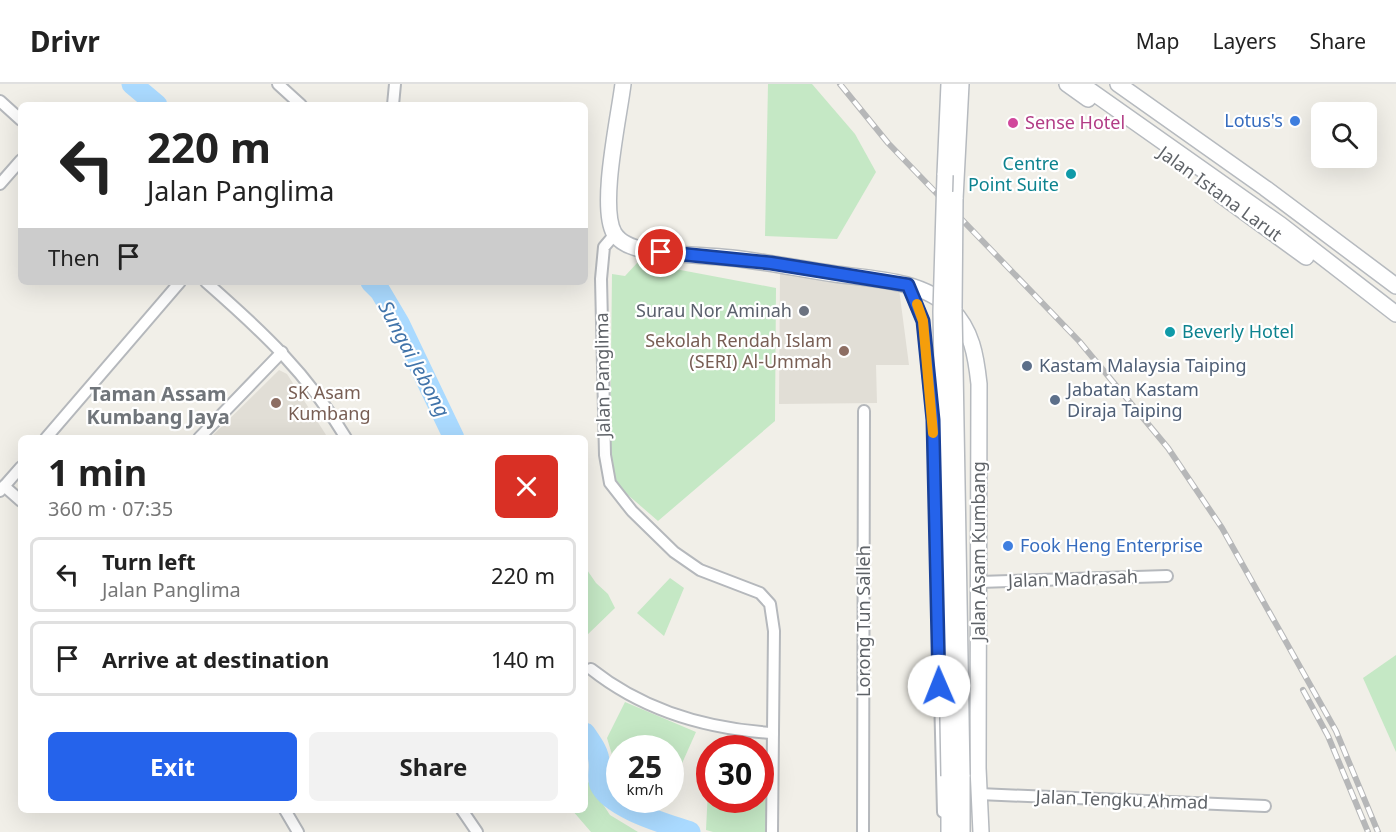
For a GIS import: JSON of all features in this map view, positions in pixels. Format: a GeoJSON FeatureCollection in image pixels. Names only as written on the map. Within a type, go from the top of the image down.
{"type":"FeatureCollection","features":[{"type":"Feature","properties":{"kind":"main road"},"geometry":{"type":"LineString","coordinates":[[623,84],[609,196],[610,223],[615,234],[628,245],[645,250],[771,263],[908,285]]}},
{"type":"Feature","properties":{"kind":"main road","name":"Jalan Asam Kumbang"},"geometry":{"type":"LineString","coordinates":[[949,84],[941,312],[956,776]]}},
{"type":"Feature","properties":{"kind":"main road","name":"Jalan Asam Kumbang"},"geometry":{"type":"LineString","coordinates":[[953,831],[956,776],[955,199],[961,84]]}},
{"type":"Feature","properties":{"kind":"main road","name":"Jalan Istana Larut"},"geometry":{"type":"LineString","coordinates":[[1067,84],[1329,274],[1350,288],[1375,299]]}},
{"type":"Feature","properties":{"kind":"main road","name":"Jalan Istana Larut"},"geometry":{"type":"LineString","coordinates":[[1081,84],[1281,225],[1396,314]]}},
{"type":"Feature","properties":{"kind":"main road","name":"Jalan Istana Larut"},"geometry":{"type":"LineString","coordinates":[[1118,84],[1265,188],[1396,286]]}},
{"type":"Feature","properties":{"kind":"main road","name":"Jalan Asam Kumbang"},"geometry":{"type":"LineString","coordinates":[[908,285],[935,297],[951,308],[967,330],[976,356],[979,384],[979,794],[981,832]]}},
{"type":"Feature","properties":{"kind":"street"},"geometry":{"type":"LineString","coordinates":[[278,84],[299,102]]}},
{"type":"Feature","properties":{"kind":"street"},"geometry":{"type":"LineString","coordinates":[[393,102],[395,84]]}},
{"type":"Feature","properties":{"kind":"street"},"geometry":{"type":"LineString","coordinates":[[0,101],[18,117]]}},
{"type":"Feature","properties":{"kind":"street"},"geometry":{"type":"LineString","coordinates":[[0,184],[18,163]]}},
{"type":"Feature","properties":{"kind":"street","name":"Jalan Panglima"},"geometry":{"type":"LineString","coordinates":[[615,234],[607,243],[602,257],[605,455],[610,483],[632,511],[674,552],[700,570],[760,593],[770,604],[774,631],[772,832]]}},
{"type":"Feature","properties":{"kind":"street"},"geometry":{"type":"LineString","coordinates":[[49,435],[177,285]]}},
{"type":"Feature","properties":{"kind":"street"},"geometry":{"type":"LineString","coordinates":[[210,285],[282,352],[310,383],[344,435]]}},
{"type":"Feature","properties":{"kind":"street","name":"Jalan Asam Kumbang"},"geometry":{"type":"LineString","coordinates":[[908,285],[923,321],[933,420],[941,780],[943,817],[953,831]]}},
{"type":"Feature","properties":{"kind":"street"},"geometry":{"type":"LineString","coordinates":[[202,435],[282,352]]}},
{"type":"Feature","properties":{"kind":"street","name":"Lorong Tun Salleh"},"geometry":{"type":"LineString","coordinates":[[863,832],[864,411]]}},
{"type":"Feature","properties":{"kind":"street"},"geometry":{"type":"LineString","coordinates":[[18,470],[2,489],[18,499]]}},
{"type":"Feature","properties":{"kind":"street","name":"Jalan Madrasah"},"geometry":{"type":"LineString","coordinates":[[979,582],[1167,576]]}},
{"type":"Feature","properties":{"kind":"street"},"geometry":{"type":"LineString","coordinates":[[591,669],[626,693],[672,715],[722,728],[773,733]]}},
{"type":"Feature","properties":{"kind":"street","name":"Jalan Tengku Ahmad"},"geometry":{"type":"LineString","coordinates":[[979,794],[1264,806]]}},
{"type":"Feature","properties":{"kind":"street"},"geometry":{"type":"LineString","coordinates":[[287,813],[298,832]]}},
{"type":"Feature","properties":{"kind":"street"},"geometry":{"type":"LineString","coordinates":[[464,813],[477,832]]}},
{"type":"Feature","properties":{"kind":"shaded area","name":"Sekolah Rendah Islam (SERI) Al-Ummah"},"geometry":{"type":"Polygon","coordinates":[[[780,272],[899,289],[909,365],[876,365],[877,403],[779,404],[780,272]]]}},
{"type":"Feature","properties":{"kind":"shaded area","name":"SK Asam Kumbang"},"geometry":{"type":"Polygon","coordinates":[[[279,370],[287,374],[326,435],[213,435],[279,370]]]}},
{"type":"Feature","properties":{"kind":"green space"},"geometry":{"type":"Polygon","coordinates":[[[768,84],[812,84],[855,134],[876,172],[837,239],[765,236],[768,84]]]}},
{"type":"Feature","properties":{"kind":"green space"},"geometry":{"type":"Polygon","coordinates":[[[638,262],[776,288],[775,421],[658,521],[613,482],[610,446],[612,274],[625,276],[638,262]]]}},
{"type":"Feature","properties":{"kind":"green space"},"geometry":{"type":"Polygon","coordinates":[[[588,571],[608,594],[615,608],[588,634],[588,571]]]}},
{"type":"Feature","properties":{"kind":"green space"},"geometry":{"type":"Polygon","coordinates":[[[670,578],[684,588],[664,636],[637,613],[670,578]]]}},
{"type":"Feature","properties":{"kind":"green space"},"geometry":{"type":"Polygon","coordinates":[[[1396,655],[1396,752],[1363,678],[1396,655]]]}},
{"type":"Feature","properties":{"kind":"green space"},"geometry":{"type":"Polygon","coordinates":[[[625,702],[696,732],[684,759],[684,735],[608,735],[625,702]]]}},
{"type":"Feature","properties":{"kind":"green space"},"geometry":{"type":"Polygon","coordinates":[[[588,782],[606,809],[606,813],[638,832],[591,832],[575,813],[588,813],[588,782]]]}},
{"type":"Feature","properties":{"kind":"green space"},"geometry":{"type":"Polygon","coordinates":[[[707,813],[768,813],[769,832],[706,830],[707,813]]]}},
{"type":"Feature","properties":{"kind":"waterway","name":"Sungai Jebong"},"geometry":{"type":"LineString","coordinates":[[132,84],[153,102]]}},
{"type":"Feature","properties":{"kind":"waterway","name":"Sungai Jebong"},"geometry":{"type":"LineString","coordinates":[[374,285],[399,323],[453,435]]}},
{"type":"Feature","properties":{"kind":"waterway","name":"Sungai Jebong"},"geometry":{"type":"LineString","coordinates":[[588,738],[598,755],[599,782],[606,794],[640,814],[690,832]]}},
{"type":"Feature","properties":{"kind":"railway"},"geometry":{"type":"LineString","coordinates":[[840,84],[888,143],[1079,341],[1168,448],[1222,528],[1336,731],[1378,832]]}},
{"type":"Feature","properties":{"kind":"railway"},"geometry":{"type":"LineString","coordinates":[[1303,690],[1328,736],[1368,832]]}},
{"type":"Feature","properties":{"kind":"slow traffic"},"geometry":{"type":"LineString","coordinates":[[917,304],[923,321],[928,358],[933,433]]}},
{"type":"Feature","properties":{"kind":"place","name":"Lotus's"},"geometry":{"type":"Point","coordinates":[1295,121]}},
{"type":"Feature","properties":{"kind":"place","name":"Sense Hotel"},"geometry":{"type":"Point","coordinates":[1013,123]}},
{"type":"Feature","properties":{"kind":"place","name":"Centre Point Suite"},"geometry":{"type":"Point","coordinates":[1071,174]}},
{"type":"Feature","properties":{"kind":"place","name":"Surau Nor Aminah"},"geometry":{"type":"Point","coordinates":[804,311]}},
{"type":"Feature","properties":{"kind":"place","name":"Beverly Hotel"},"geometry":{"type":"Point","coordinates":[1170,332]}},
{"type":"Feature","properties":{"kind":"place","name":"Sekolah Rendah Islam (SERI) Al-Ummah"},"geometry":{"type":"Point","coordinates":[844,351]}},
{"type":"Feature","properties":{"kind":"place","name":"Kastam Malaysia Taiping"},"geometry":{"type":"Point","coordinates":[1027,366]}},
{"type":"Feature","properties":{"kind":"place","name":"Jabatan Kastam Diraja Taiping"},"geometry":{"type":"Point","coordinates":[1055,400]}},
{"type":"Feature","properties":{"kind":"place","name":"SK Asam Kumbang"},"geometry":{"type":"Point","coordinates":[276,403]}},
{"type":"Feature","properties":{"kind":"place","name":"Fook Heng Enterprise"},"geometry":{"type":"Point","coordinates":[1008,546]}},
{"type":"Feature","properties":{"kind":"district","name":"Taman Assam Kumbang Jaya"},"geometry":{"type":"Point","coordinates":[158,406]}},
{"type":"Feature","properties":{"kind":"route"},"geometry":{"type":"LineString","coordinates":[[661,252],[771,263],[908,285],[923,321],[933,420],[939,686]]}}]}
